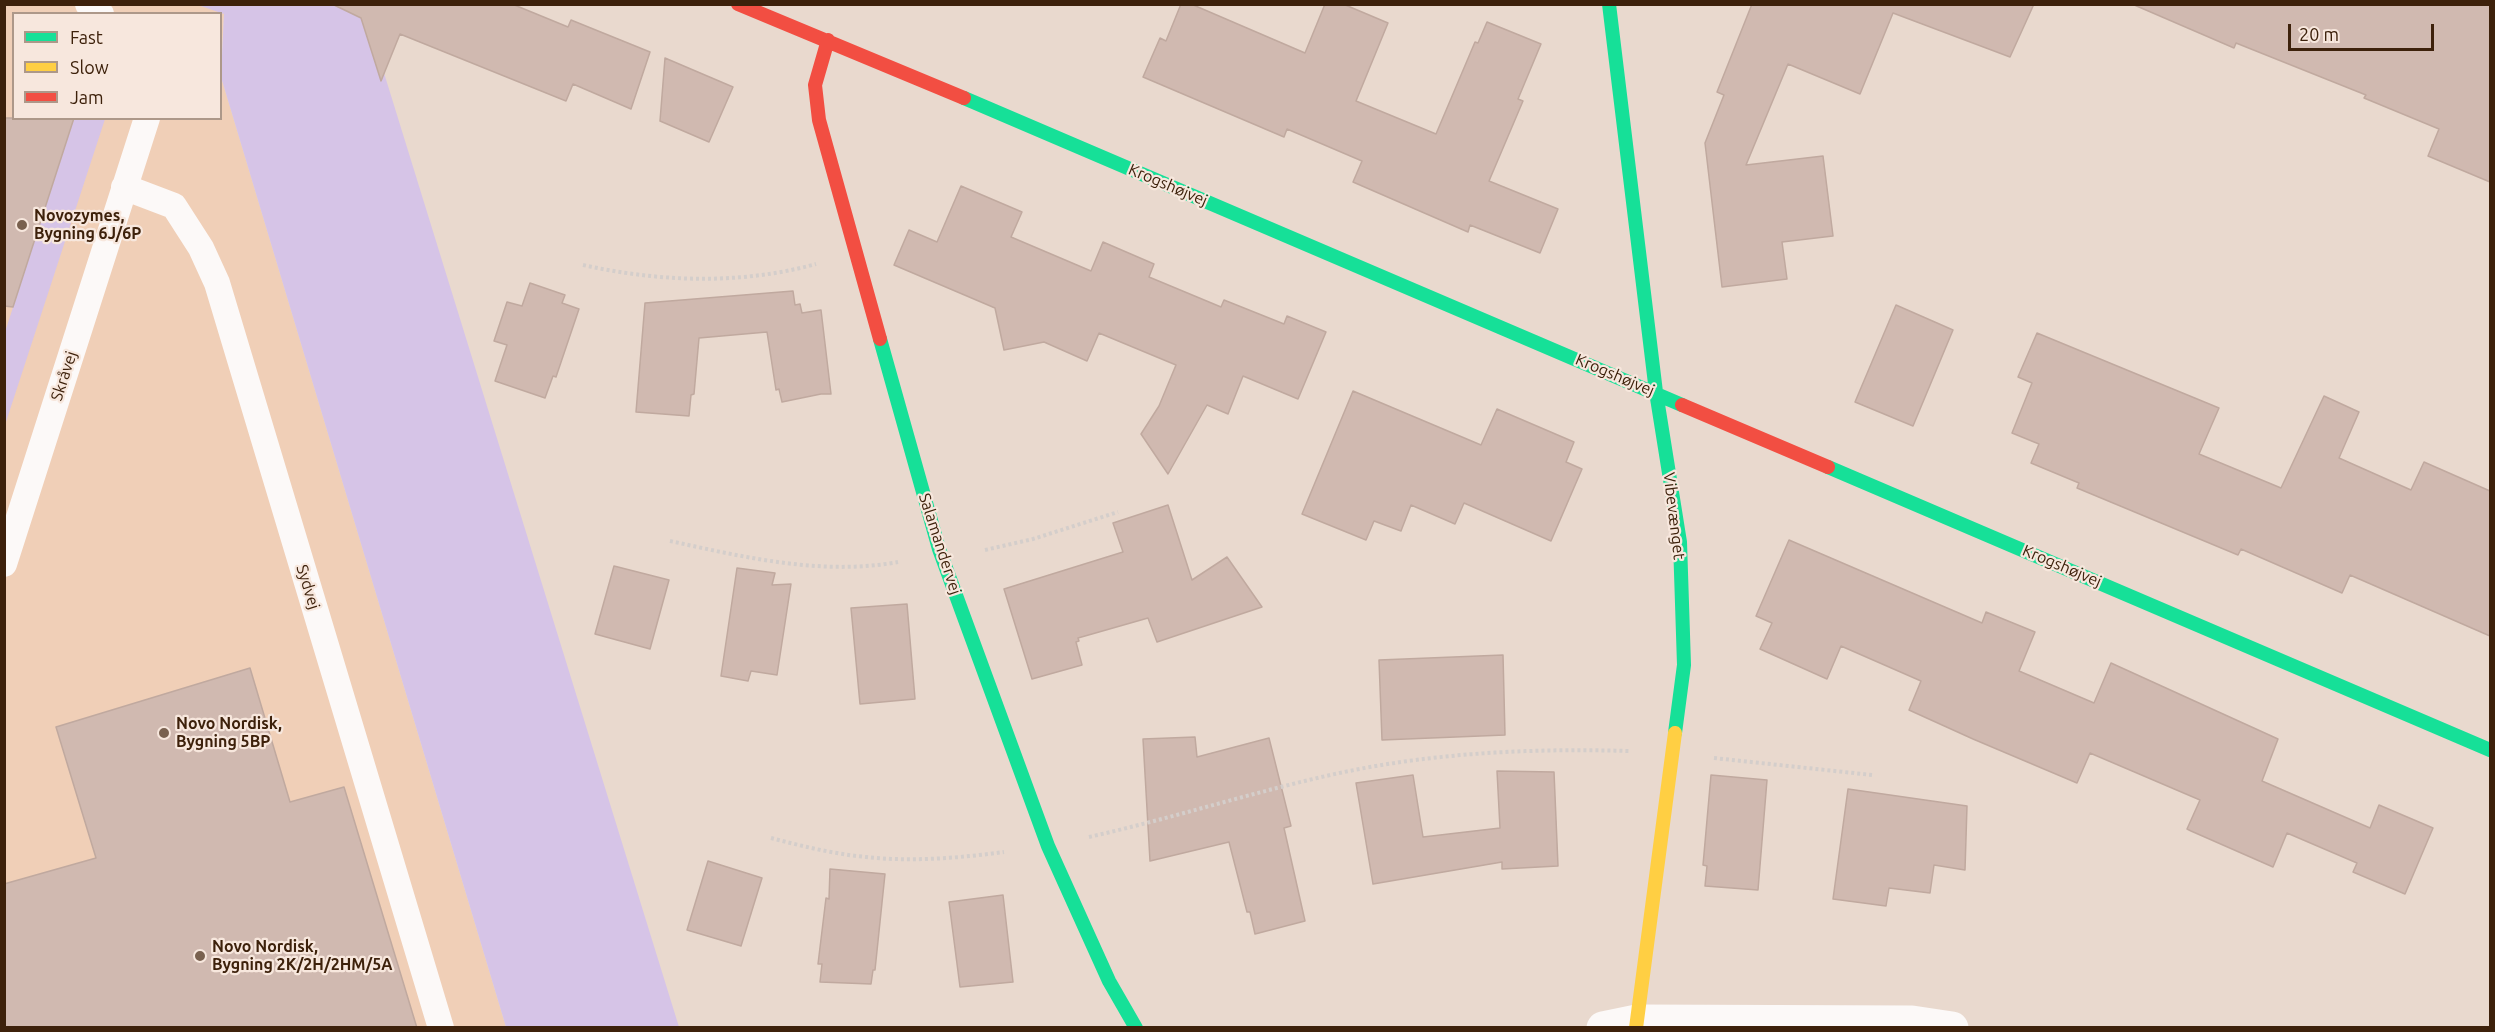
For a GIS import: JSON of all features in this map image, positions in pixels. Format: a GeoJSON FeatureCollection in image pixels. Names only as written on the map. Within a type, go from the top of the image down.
{"type":"FeatureCollection","features":[{"type":"Feature","properties":{"kind":"street","name":"Krogshøjvej"},"geometry":{"type":"LineString","coordinates":[[738,4],[828,40],[1656,392],[2490,750]]}},
{"type":"Feature","properties":{"kind":"street","name":"Vibevænget"},"geometry":{"type":"LineString","coordinates":[[1609,4],[1656,392],[1680,542],[1684,665],[1636,1024]]}},
{"type":"Feature","properties":{"kind":"street","name":"Salamandervej"},"geometry":{"type":"LineString","coordinates":[[828,40],[815,85],[819,120],[940,553],[1048,846],[1109,981],[1136,1028]]}},
{"type":"Feature","properties":{"kind":"street"},"geometry":{"type":"LineString","coordinates":[[1603,1028],[1636,1024],[1912,1022],[1952,1028]]}},
{"type":"Feature","properties":{"kind":"lane","name":"Skråvej"},"geometry":{"type":"LineString","coordinates":[[4,564],[146,120]]}},
{"type":"Feature","properties":{"kind":"lane","name":"Sydvej"},"geometry":{"type":"LineString","coordinates":[[124,187],[174,206],[201,248],[217,283],[441,1028]]}},
{"type":"Feature","properties":{"kind":"path"},"geometry":{"type":"LineString","coordinates":[[583,265],[623,274],[729,279],[788,272],[856,254]]}},
{"type":"Feature","properties":{"kind":"path"},"geometry":{"type":"LineString","coordinates":[[670,541],[767,561],[873,567],[940,553],[971,554],[1033,539],[1119,512]]}},
{"type":"Feature","properties":{"kind":"path"},"geometry":{"type":"LineString","coordinates":[[771,838],[815,849],[867,857],[923,858],[992,853],[1048,846],[1134,827],[1327,776],[1417,759],[1469,753],[1573,749],[1672,752],[1743,762],[1872,775]]}},
{"type":"Feature","properties":{"kind":"shaded area"},"geometry":{"type":"Polygon","coordinates":[[[5,5],[198,5],[221,12],[12,12],[12,120],[222,120],[222,80],[506,1027],[5,1028],[5,5]]]}},
{"type":"Feature","properties":{"kind":"shaded area"},"geometry":{"type":"Polygon","coordinates":[[[198,5],[363,5],[679,1027],[506,1027],[222,80],[224,14],[198,5]]]}},
{"type":"Feature","properties":{"kind":"shaded area"},"geometry":{"type":"Polygon","coordinates":[[[222,12],[224,13],[222,48],[222,12]]]}},
{"type":"Feature","properties":{"kind":"shaded area"},"geometry":{"type":"Polygon","coordinates":[[[74,120],[105,120],[5,425],[5,332],[74,120]]]}},
{"type":"Feature","properties":{"kind":"building"},"geometry":{"type":"Polygon","coordinates":[[[332,4],[512,4],[568,27],[571,20],[650,52],[631,109],[573,84],[566,101],[400,34],[381,81],[361,18],[332,4]]]}},
{"type":"Feature","properties":{"kind":"building"},"geometry":{"type":"Polygon","coordinates":[[[1181,4],[1191,4],[1305,53],[1325,4],[1343,4],[1388,23],[1356,101],[1436,134],[1475,42],[1478,43],[1487,22],[1541,44],[1518,99],[1523,101],[1489,181],[1558,209],[1540,253],[1470,225],[1468,232],[1353,182],[1362,161],[1287,129],[1284,137],[1143,77],[1160,38],[1166,41],[1181,4]]]}},
{"type":"Feature","properties":{"kind":"building"},"geometry":{"type":"Polygon","coordinates":[[[1752,4],[2034,4],[2010,57],[1893,13],[1860,94],[1788,64],[1746,165],[1823,156],[1833,236],[1782,242],[1787,279],[1722,287],[1705,143],[1724,95],[1717,92],[1752,4]]]}},
{"type":"Feature","properties":{"kind":"building"},"geometry":{"type":"Polygon","coordinates":[[[2132,4],[2490,4],[2490,182],[2428,156],[2439,129],[2364,98],[2366,95],[2236,43],[2234,48],[2132,4]]]}},
{"type":"Feature","properties":{"kind":"building"},"geometry":{"type":"Polygon","coordinates":[[[665,58],[733,87],[709,142],[660,121],[665,58]]]}},
{"type":"Feature","properties":{"kind":"building","name":"Novozymes, Bygning 6J/6P"},"geometry":{"type":"Polygon","coordinates":[[[4,118],[73,120],[13,307],[4,306],[4,118]]]}},
{"type":"Feature","properties":{"kind":"building"},"geometry":{"type":"Polygon","coordinates":[[[961,186],[1022,212],[1011,237],[1091,271],[1103,242],[1154,264],[1149,277],[1221,307],[1224,300],[1284,324],[1287,316],[1326,332],[1298,399],[1243,376],[1228,414],[1207,405],[1168,474],[1141,434],[1159,406],[1176,365],[1099,333],[1087,361],[1044,342],[1004,350],[995,308],[894,265],[909,230],[937,242],[961,186]]]}},
{"type":"Feature","properties":{"kind":"building"},"geometry":{"type":"Polygon","coordinates":[[[530,283],[565,295],[562,303],[579,309],[556,377],[553,376],[545,398],[495,381],[507,345],[494,341],[507,302],[522,306],[530,283]]]}},
{"type":"Feature","properties":{"kind":"building"},"geometry":{"type":"Polygon","coordinates":[[[793,291],[795,305],[800,304],[802,313],[821,310],[831,394],[782,402],[779,389],[776,390],[767,332],[699,338],[694,394],[691,395],[689,416],[636,412],[645,303],[793,291]]]}},
{"type":"Feature","properties":{"kind":"building"},"geometry":{"type":"Polygon","coordinates":[[[1896,305],[1953,330],[1913,426],[1855,402],[1896,305]]]}},
{"type":"Feature","properties":{"kind":"building"},"geometry":{"type":"Polygon","coordinates":[[[2037,333],[2219,408],[2199,454],[2281,488],[2324,396],[2359,412],[2339,458],[2411,490],[2424,462],[2490,491],[2490,636],[2350,575],[2342,593],[2241,549],[2238,555],[2077,488],[2079,483],[2031,463],[2039,444],[2012,433],[2032,383],[2018,377],[2037,333]]]}},
{"type":"Feature","properties":{"kind":"building"},"geometry":{"type":"Polygon","coordinates":[[[1353,391],[1481,445],[1497,409],[1574,442],[1566,462],[1582,469],[1551,541],[1464,503],[1455,524],[1411,505],[1401,531],[1374,521],[1366,540],[1302,514],[1353,391]]]}},
{"type":"Feature","properties":{"kind":"building"},"geometry":{"type":"Polygon","coordinates":[[[1168,505],[1192,580],[1227,557],[1262,607],[1157,642],[1148,618],[1078,638],[1079,641],[1076,642],[1082,665],[1032,679],[1004,589],[1123,552],[1113,523],[1168,505]]]}},
{"type":"Feature","properties":{"kind":"building"},"geometry":{"type":"Polygon","coordinates":[[[1789,540],[1982,623],[1986,612],[2035,632],[2019,671],[2094,703],[2111,663],[2278,739],[2262,781],[2370,828],[2379,805],[2433,828],[2405,894],[2353,872],[2357,863],[2287,833],[2273,867],[2191,831],[2187,829],[2200,800],[2090,753],[2077,783],[1973,739],[1909,710],[1921,681],[1841,646],[1827,679],[1760,649],[1772,623],[1756,616],[1789,540]]]}},
{"type":"Feature","properties":{"kind":"building"},"geometry":{"type":"Polygon","coordinates":[[[614,566],[669,580],[650,649],[595,634],[614,566]]]}},
{"type":"Feature","properties":{"kind":"building"},"geometry":{"type":"Polygon","coordinates":[[[737,568],[775,573],[772,585],[791,584],[777,675],[751,671],[748,681],[721,676],[737,568]]]}},
{"type":"Feature","properties":{"kind":"building"},"geometry":{"type":"Polygon","coordinates":[[[907,604],[915,699],[860,704],[851,608],[907,604]]]}},
{"type":"Feature","properties":{"kind":"building"},"geometry":{"type":"Polygon","coordinates":[[[1503,655],[1505,735],[1382,740],[1379,660],[1503,655]]]}},
{"type":"Feature","properties":{"kind":"building","name":"Novo Nordisk, Bygning 2K/2H/2HM/5A"},"geometry":{"type":"Polygon","coordinates":[[[250,668],[290,802],[344,787],[417,1028],[4,1028],[4,884],[96,858],[56,727],[250,668]]]}},
{"type":"Feature","properties":{"kind":"building"},"geometry":{"type":"Polygon","coordinates":[[[1195,737],[1197,757],[1269,738],[1291,826],[1284,828],[1305,921],[1255,934],[1229,842],[1150,861],[1143,739],[1195,737]]]}},
{"type":"Feature","properties":{"kind":"building"},"geometry":{"type":"Polygon","coordinates":[[[1497,771],[1554,772],[1558,866],[1502,869],[1502,862],[1373,884],[1356,783],[1413,775],[1423,837],[1500,828],[1497,771]]]}},
{"type":"Feature","properties":{"kind":"building"},"geometry":{"type":"Polygon","coordinates":[[[1711,775],[1767,780],[1758,890],[1705,886],[1707,866],[1703,865],[1711,775]]]}},
{"type":"Feature","properties":{"kind":"building"},"geometry":{"type":"Polygon","coordinates":[[[1848,789],[1967,806],[1965,870],[1934,865],[1930,893],[1889,888],[1886,906],[1833,899],[1848,789]]]}},
{"type":"Feature","properties":{"kind":"building"},"geometry":{"type":"Polygon","coordinates":[[[708,861],[762,878],[741,946],[687,930],[708,861]]]}},
{"type":"Feature","properties":{"kind":"building"},"geometry":{"type":"Polygon","coordinates":[[[830,869],[885,874],[875,970],[873,970],[871,984],[820,982],[822,964],[818,964],[826,898],[829,899],[830,869]]]}},
{"type":"Feature","properties":{"kind":"building"},"geometry":{"type":"Polygon","coordinates":[[[1003,895],[1013,982],[960,987],[949,902],[1003,895]]]}},
{"type":"Feature","properties":{"kind":"traffic: fast"},"geometry":{"type":"LineString","coordinates":[[1609,4],[1656,392],[1680,542],[1684,665],[1675,733]]}},
{"type":"Feature","properties":{"kind":"traffic: fast"},"geometry":{"type":"LineString","coordinates":[[964,98],[1682,405]]}},
{"type":"Feature","properties":{"kind":"traffic: fast"},"geometry":{"type":"LineString","coordinates":[[880,339],[939,549],[1048,846],[1109,981],[1136,1028]]}},
{"type":"Feature","properties":{"kind":"traffic: fast"},"geometry":{"type":"LineString","coordinates":[[1828,467],[2490,750]]}},
{"type":"Feature","properties":{"kind":"traffic: slow"},"geometry":{"type":"LineString","coordinates":[[1636,1028],[1675,733]]}},
{"type":"Feature","properties":{"kind":"traffic: jam"},"geometry":{"type":"LineString","coordinates":[[738,4],[964,98]]}},
{"type":"Feature","properties":{"kind":"traffic: jam"},"geometry":{"type":"LineString","coordinates":[[828,40],[815,85],[819,120],[880,339]]}},
{"type":"Feature","properties":{"kind":"traffic: jam"},"geometry":{"type":"LineString","coordinates":[[1682,405],[1828,467]]}},
{"type":"Feature","properties":{"kind":"place","name":"Novozymes, Bygning 6J/6P"},"geometry":{"type":"Point","coordinates":[22,225]}},
{"type":"Feature","properties":{"kind":"place","name":"Novo Nordisk, Bygning 5BP"},"geometry":{"type":"Point","coordinates":[164,733]}},
{"type":"Feature","properties":{"kind":"place","name":"Novo Nordisk, Bygning 2K/2H/2HM/5A"},"geometry":{"type":"Point","coordinates":[200,956]}}]}
